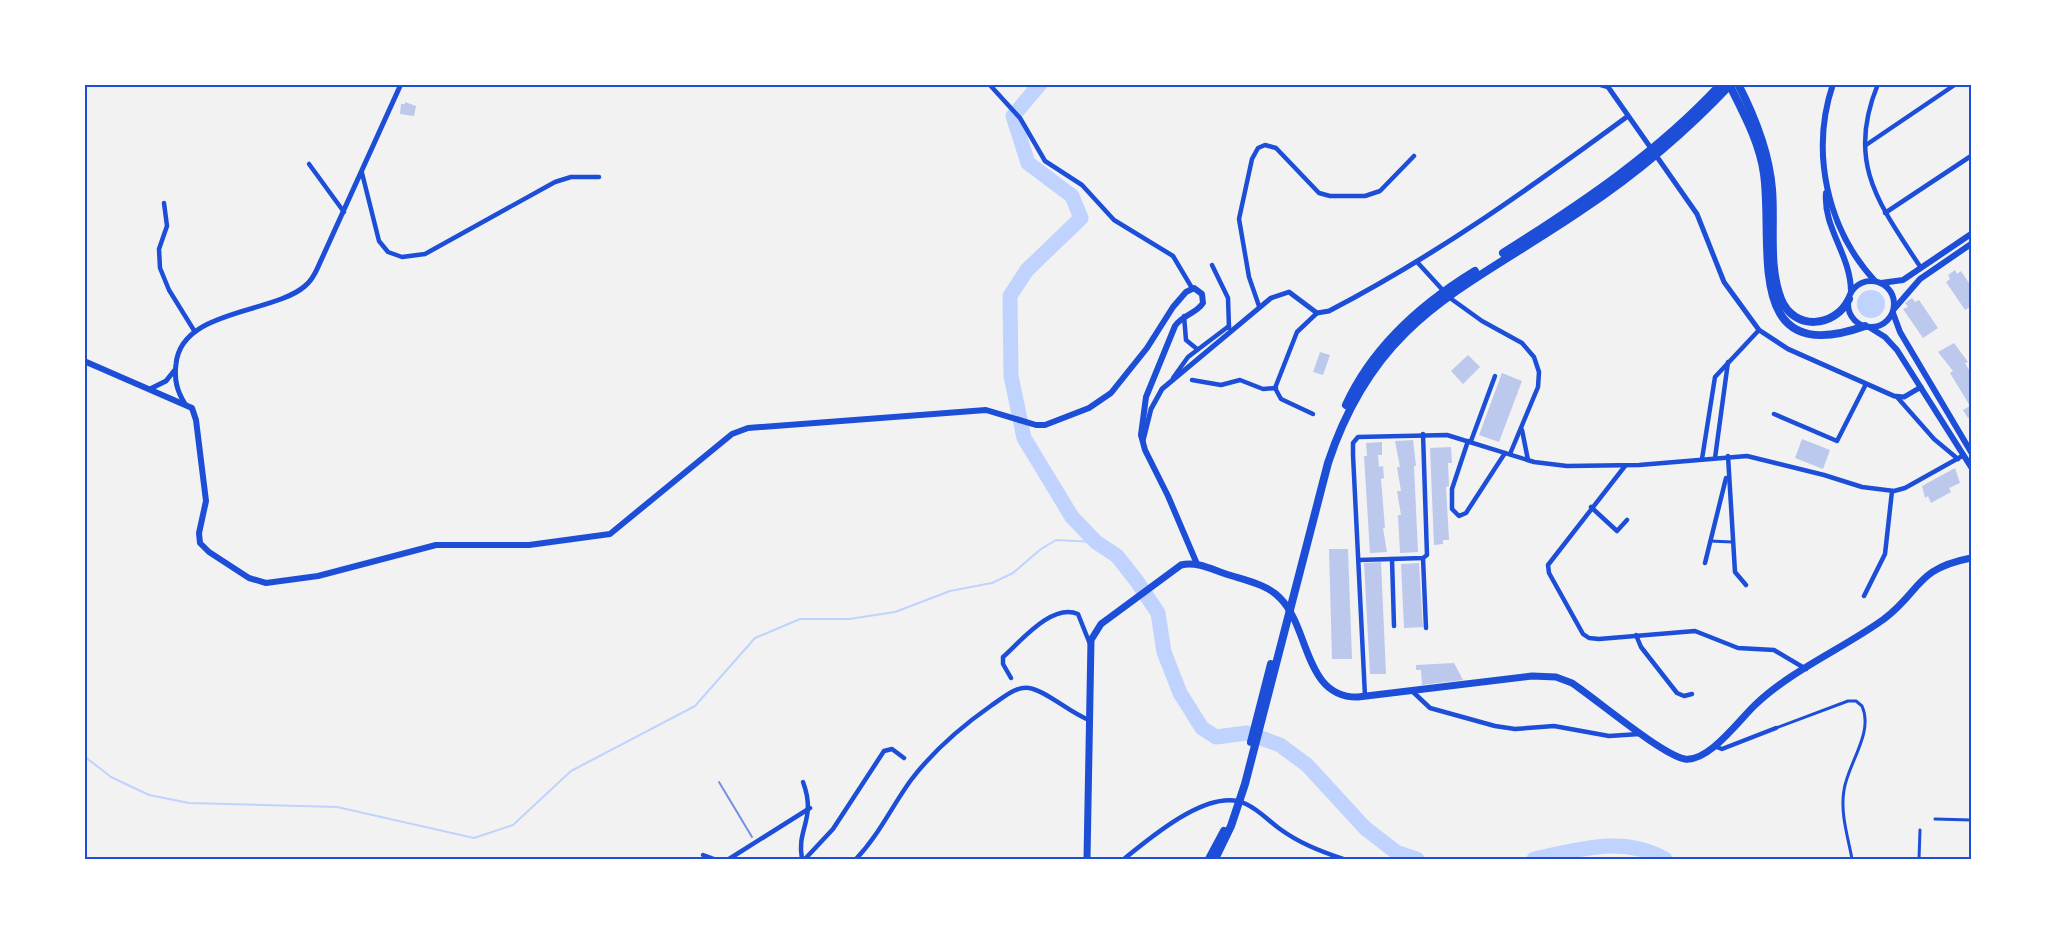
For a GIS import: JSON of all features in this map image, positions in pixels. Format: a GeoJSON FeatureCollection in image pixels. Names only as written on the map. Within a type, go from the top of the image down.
{"type":"FeatureCollection","features":[{"type":"Feature","properties":{"kind":"highway"},"geometry":{"type":"LineString","coordinates":[[1663,146],[1720,84]]}},
{"type":"Feature","properties":{"kind":"highway"},"geometry":{"type":"LineString","coordinates":[[1209,859],[1229,826],[1325,470],[1351,406],[1366,380],[1394,344],[1440,297],[1651,156],[1730,84],[1742,101],[1768,161],[1772,190],[1776,276],[1782,302],[1799,319],[1814,323],[1834,316],[1850,297]]}},
{"type":"Feature","properties":{"kind":"highway"},"geometry":{"type":"LineString","coordinates":[[1738,84],[1763,168],[1769,289],[1777,310],[1787,323],[1810,333],[1837,334],[1867,327]]}},
{"type":"Feature","properties":{"kind":"highway"},"geometry":{"type":"LineString","coordinates":[[1215,859],[1245,784],[1292,591]]}},
{"type":"Feature","properties":{"kind":"main road"},"geometry":{"type":"LineString","coordinates":[[1833,84],[1823,129],[1827,189],[1826,211],[1848,266],[1850,297],[1848,309],[1853,318],[1892,344],[1921,387],[1961,457],[1971,467]]}},
{"type":"Feature","properties":{"kind":"main road"},"geometry":{"type":"LineString","coordinates":[[1827,189],[1851,248],[1860,264],[1892,294],[1893,311],[1900,332],[1971,452]]}},
{"type":"Feature","properties":{"kind":"main road"},"geometry":{"type":"LineString","coordinates":[[1850,297],[1859,285],[1901,280],[1971,234]]}},
{"type":"Feature","properties":{"kind":"main road"},"geometry":{"type":"LineString","coordinates":[[1867,327],[1883,324],[1905,293],[1920,279],[1971,244]]}},
{"type":"Feature","properties":{"kind":"main road"},"geometry":{"type":"LineString","coordinates":[[84,361],[192,408],[206,501],[199,533],[200,543],[211,554],[252,579],[266,583],[318,576],[436,545],[529,545],[610,534],[723,441],[737,431],[748,428],[986,410],[1031,424],[1043,425],[1095,405],[1109,395],[1148,348],[1171,309],[1192,288],[1202,293],[1203,303],[1198,309],[1184,316],[1175,326],[1146,397],[1142,428],[1143,444],[1197,564]]}},
{"type":"Feature","properties":{"kind":"main road"},"geometry":{"type":"LineString","coordinates":[[1088,859],[1090,644],[1096,630],[1104,622],[1172,570],[1184,564],[1197,564],[1261,586],[1276,594],[1290,612],[1323,683],[1342,696],[1365,696],[1532,676],[1556,676],[1572,683],[1672,754],[1684,759],[1699,758],[1760,700],[1886,617],[1925,576],[1943,565],[1971,558]]}},
{"type":"Feature","properties":{"kind":"street"},"geometry":{"type":"LineString","coordinates":[[185,404],[176,385],[175,369],[181,345],[195,332],[228,315],[306,286],[318,267],[344,212],[401,84]]}},
{"type":"Feature","properties":{"kind":"street"},"geometry":{"type":"LineString","coordinates":[[989,84],[1018,116],[1045,160],[1082,185],[1114,220],[1175,258],[1192,288]]}},
{"type":"Feature","properties":{"kind":"street"},"geometry":{"type":"LineString","coordinates":[[1597,84],[1607,85],[1697,214],[1719,272],[1736,302],[1758,330],[1779,345],[1897,397],[1905,397],[1921,387]]}},
{"type":"Feature","properties":{"kind":"street"},"geometry":{"type":"LineString","coordinates":[[1878,84],[1868,118],[1866,145],[1872,186],[1885,213],[1921,268]]}},
{"type":"Feature","properties":{"kind":"street"},"geometry":{"type":"LineString","coordinates":[[1866,145],[1956,84]]}},
{"type":"Feature","properties":{"kind":"street"},"geometry":{"type":"LineString","coordinates":[[1313,414],[1281,399],[1276,388],[1297,332],[1317,313],[1329,311],[1418,263],[1517,198],[1628,116]]}},
{"type":"Feature","properties":{"kind":"street"},"geometry":{"type":"LineString","coordinates":[[1259,306],[1249,277],[1239,219],[1252,159],[1258,148],[1265,145],[1276,148],[1320,193],[1330,196],[1361,196],[1377,193],[1414,156]]}},
{"type":"Feature","properties":{"kind":"street"},"geometry":{"type":"LineString","coordinates":[[1885,213],[1971,156]]}},
{"type":"Feature","properties":{"kind":"street"},"geometry":{"type":"LineString","coordinates":[[309,164],[344,212]]}},
{"type":"Feature","properties":{"kind":"street"},"geometry":{"type":"LineString","coordinates":[[362,173],[382,245],[397,256],[409,257],[434,250],[555,182],[571,177],[599,177]]}},
{"type":"Feature","properties":{"kind":"street"},"geometry":{"type":"LineString","coordinates":[[164,203],[167,226],[158,253],[160,268],[169,290],[195,332]]}},
{"type":"Feature","properties":{"kind":"street"},"geometry":{"type":"LineString","coordinates":[[1418,263],[1437,286],[1457,303],[1482,321],[1522,343],[1531,353],[1538,367],[1539,382],[1521,430],[1508,454],[1466,513],[1459,516],[1452,509],[1450,496],[1495,376]]}},
{"type":"Feature","properties":{"kind":"street"},"geometry":{"type":"LineString","coordinates":[[1212,265],[1228,298],[1228,334]]}},
{"type":"Feature","properties":{"kind":"street"},"geometry":{"type":"LineString","coordinates":[[1172,381],[1259,306],[1275,295],[1287,292],[1295,294],[1317,313]]}},
{"type":"Feature","properties":{"kind":"street"},"geometry":{"type":"LineString","coordinates":[[1184,316],[1186,340],[1198,349]]}},
{"type":"Feature","properties":{"kind":"street"},"geometry":{"type":"LineString","coordinates":[[1143,444],[1153,404],[1172,381],[1185,360],[1229,326]]}},
{"type":"Feature","properties":{"kind":"street"},"geometry":{"type":"LineString","coordinates":[[1702,459],[1715,378],[1758,330]]}},
{"type":"Feature","properties":{"kind":"street"},"geometry":{"type":"LineString","coordinates":[[1715,458],[1728,362]]}},
{"type":"Feature","properties":{"kind":"street"},"geometry":{"type":"LineString","coordinates":[[150,389],[166,381],[175,369]]}},
{"type":"Feature","properties":{"kind":"street"},"geometry":{"type":"LineString","coordinates":[[1192,381],[1222,385],[1240,380],[1263,389],[1276,388]]}},
{"type":"Feature","properties":{"kind":"street"},"geometry":{"type":"LineString","coordinates":[[1774,414],[1837,441],[1866,384]]}},
{"type":"Feature","properties":{"kind":"street"},"geometry":{"type":"LineString","coordinates":[[1365,696],[1353,456],[1353,446],[1357,438],[1443,434],[1531,461],[1567,466],[1625,466],[1728,456],[1757,458],[1862,487],[1892,491],[1905,488],[1961,457],[1934,439],[1897,397]]}},
{"type":"Feature","properties":{"kind":"street"},"geometry":{"type":"LineString","coordinates":[[1521,430],[1531,461]]}},
{"type":"Feature","properties":{"kind":"street"},"geometry":{"type":"LineString","coordinates":[[1423,434],[1427,546],[1427,554],[1423,558],[1426,628]]}},
{"type":"Feature","properties":{"kind":"street"},"geometry":{"type":"LineString","coordinates":[[1728,456],[1727,474],[1736,574],[1746,585]]}},
{"type":"Feature","properties":{"kind":"street"},"geometry":{"type":"LineString","coordinates":[[1625,466],[1590,507],[1548,565],[1549,573],[1586,636],[1599,639],[1695,631],[1738,648],[1774,650],[1806,669]]}},
{"type":"Feature","properties":{"kind":"street"},"geometry":{"type":"LineString","coordinates":[[1705,563],[1727,474]]}},
{"type":"Feature","properties":{"kind":"street"},"geometry":{"type":"LineString","coordinates":[[1864,596],[1885,554],[1892,491]]}},
{"type":"Feature","properties":{"kind":"street"},"geometry":{"type":"LineString","coordinates":[[1590,507],[1617,531],[1627,520]]}},
{"type":"Feature","properties":{"kind":"street"},"geometry":{"type":"LineString","coordinates":[[1710,541],[1732,543]]}},
{"type":"Feature","properties":{"kind":"street"},"geometry":{"type":"LineString","coordinates":[[1359,560],[1423,558]]}},
{"type":"Feature","properties":{"kind":"street"},"geometry":{"type":"LineString","coordinates":[[1392,559],[1394,626]]}},
{"type":"Feature","properties":{"kind":"street"},"geometry":{"type":"LineString","coordinates":[[1011,678],[1002,664],[1003,657],[1033,630],[1058,614],[1067,611],[1078,614],[1090,644]]}},
{"type":"Feature","properties":{"kind":"street"},"geometry":{"type":"LineString","coordinates":[[1636,635],[1641,647],[1677,693],[1684,696],[1692,694]]}},
{"type":"Feature","properties":{"kind":"street"},"geometry":{"type":"LineString","coordinates":[[856,859],[885,823],[911,781],[927,762],[965,724],[1008,694],[1021,688],[1034,689],[1068,711],[1089,720]]}},
{"type":"Feature","properties":{"kind":"street"},"geometry":{"type":"LineString","coordinates":[[1412,691],[1430,708],[1486,724],[1515,729],[1554,726],[1617,736],[1643,734]]}},
{"type":"Feature","properties":{"kind":"street"},"geometry":{"type":"LineString","coordinates":[[1714,746],[1722,749],[1848,701],[1856,700],[1862,706],[1866,725],[1843,792],[1843,814],[1852,859]]}},
{"type":"Feature","properties":{"kind":"street"},"geometry":{"type":"LineString","coordinates":[[804,859],[833,829],[883,753],[892,749],[904,758]]}},
{"type":"Feature","properties":{"kind":"street"},"geometry":{"type":"LineString","coordinates":[[803,782],[810,808],[801,842],[804,859]]}},
{"type":"Feature","properties":{"kind":"street"},"geometry":{"type":"LineString","coordinates":[[1124,859],[1177,818],[1205,806],[1235,800],[1252,807],[1301,842],[1343,859]]}},
{"type":"Feature","properties":{"kind":"street"},"geometry":{"type":"LineString","coordinates":[[729,859],[810,808]]}},
{"type":"Feature","properties":{"kind":"street"},"geometry":{"type":"LineString","coordinates":[[1935,819],[1971,820]]}},
{"type":"Feature","properties":{"kind":"street"},"geometry":{"type":"LineString","coordinates":[[1919,859],[1920,830]]}},
{"type":"Feature","properties":{"kind":"street"},"geometry":{"type":"LineString","coordinates":[[703,855],[714,859]]}},
{"type":"Feature","properties":{"kind":"water"},"geometry":{"type":"Polygon","coordinates":[[[1871,290],[1881,294],[1885,304],[1881,314],[1871,318],[1861,314],[1857,304],[1861,294],[1871,290]]]}},
{"type":"Feature","properties":{"kind":"building"},"geometry":{"type":"Polygon","coordinates":[[[405,102],[416,106],[414,116],[400,114],[401,104],[405,102]]]}},
{"type":"Feature","properties":{"kind":"building"},"geometry":{"type":"Polygon","coordinates":[[[1955,270],[1957,274],[1961,271],[1971,286],[1971,306],[1965,310],[1946,282],[1950,279],[1948,275],[1955,270]]]}},
{"type":"Feature","properties":{"kind":"building"},"geometry":{"type":"Polygon","coordinates":[[[1912,298],[1915,302],[1919,300],[1938,328],[1923,338],[1903,309],[1908,307],[1905,303],[1912,298]]]}},
{"type":"Feature","properties":{"kind":"building"},"geometry":{"type":"Polygon","coordinates":[[[1954,343],[1968,362],[1965,363],[1971,373],[1971,416],[1968,418],[1963,410],[1970,406],[1950,373],[1953,371],[1938,352],[1954,343]]]}},
{"type":"Feature","properties":{"kind":"building"},"geometry":{"type":"Polygon","coordinates":[[[1320,352],[1330,355],[1323,375],[1313,372],[1320,352]]]}},
{"type":"Feature","properties":{"kind":"building"},"geometry":{"type":"Polygon","coordinates":[[[1468,355],[1480,367],[1463,384],[1451,371],[1468,355]]]}},
{"type":"Feature","properties":{"kind":"building"},"geometry":{"type":"Polygon","coordinates":[[[1502,373],[1522,381],[1499,442],[1479,435],[1502,373]]]}},
{"type":"Feature","properties":{"kind":"building"},"geometry":{"type":"Polygon","coordinates":[[[1802,439],[1830,450],[1823,469],[1795,458],[1802,439]]]}},
{"type":"Feature","properties":{"kind":"building"},"geometry":{"type":"Polygon","coordinates":[[[1413,440],[1416,466],[1414,466],[1418,552],[1400,553],[1398,515],[1401,515],[1397,491],[1401,491],[1397,467],[1400,467],[1395,441],[1413,440]]]}},
{"type":"Feature","properties":{"kind":"building"},"geometry":{"type":"Polygon","coordinates":[[[1382,442],[1382,455],[1378,455],[1379,467],[1383,466],[1384,478],[1381,479],[1385,528],[1383,528],[1387,552],[1370,553],[1364,456],[1367,456],[1366,443],[1382,442]]]}},
{"type":"Feature","properties":{"kind":"building"},"geometry":{"type":"Polygon","coordinates":[[[1451,447],[1452,463],[1448,463],[1449,486],[1446,487],[1449,540],[1443,540],[1443,544],[1434,545],[1430,448],[1451,447]]]}},
{"type":"Feature","properties":{"kind":"building"},"geometry":{"type":"Polygon","coordinates":[[[1955,468],[1960,483],[1949,488],[1951,492],[1931,503],[1928,496],[1925,498],[1922,486],[1955,468]]]}},
{"type":"Feature","properties":{"kind":"building"},"geometry":{"type":"Polygon","coordinates":[[[1329,549],[1348,549],[1352,659],[1332,659],[1329,549]]]}},
{"type":"Feature","properties":{"kind":"building"},"geometry":{"type":"Polygon","coordinates":[[[1381,562],[1386,674],[1370,674],[1364,563],[1381,562]]]}},
{"type":"Feature","properties":{"kind":"building"},"geometry":{"type":"Polygon","coordinates":[[[1419,563],[1423,627],[1404,628],[1401,564],[1419,563]]]}},
{"type":"Feature","properties":{"kind":"building"},"geometry":{"type":"Polygon","coordinates":[[[1454,663],[1463,680],[1422,685],[1421,670],[1416,670],[1416,665],[1454,663]]]}},
{"type":"Feature","properties":{"kind":"waterway"},"geometry":{"type":"LineString","coordinates":[[1040,84],[1013,116],[1028,163],[1072,196],[1081,218],[1027,270],[1010,296],[1011,376],[1024,438],[1072,517],[1096,542],[1117,556],[1158,613],[1164,652],[1180,693],[1202,728],[1216,737],[1247,733],[1280,745],[1307,765],[1365,828],[1396,852],[1417,859]]}},
{"type":"Feature","properties":{"kind":"waterway"},"geometry":{"type":"LineString","coordinates":[[84,756],[111,777],[149,795],[189,803],[337,807],[474,838],[513,825],[571,771],[695,706],[755,638],[800,619],[849,619],[895,612],[950,591],[992,583],[1013,573],[1041,549],[1056,540],[1096,542]]}},
{"type":"Feature","properties":{"kind":"waterway"},"geometry":{"type":"LineString","coordinates":[[1534,859],[1584,849],[1617,846],[1649,852],[1665,859]]}},
{"type":"Feature","properties":{"kind":"railway"},"geometry":{"type":"LineString","coordinates":[[719,782],[752,837]]}}]}
